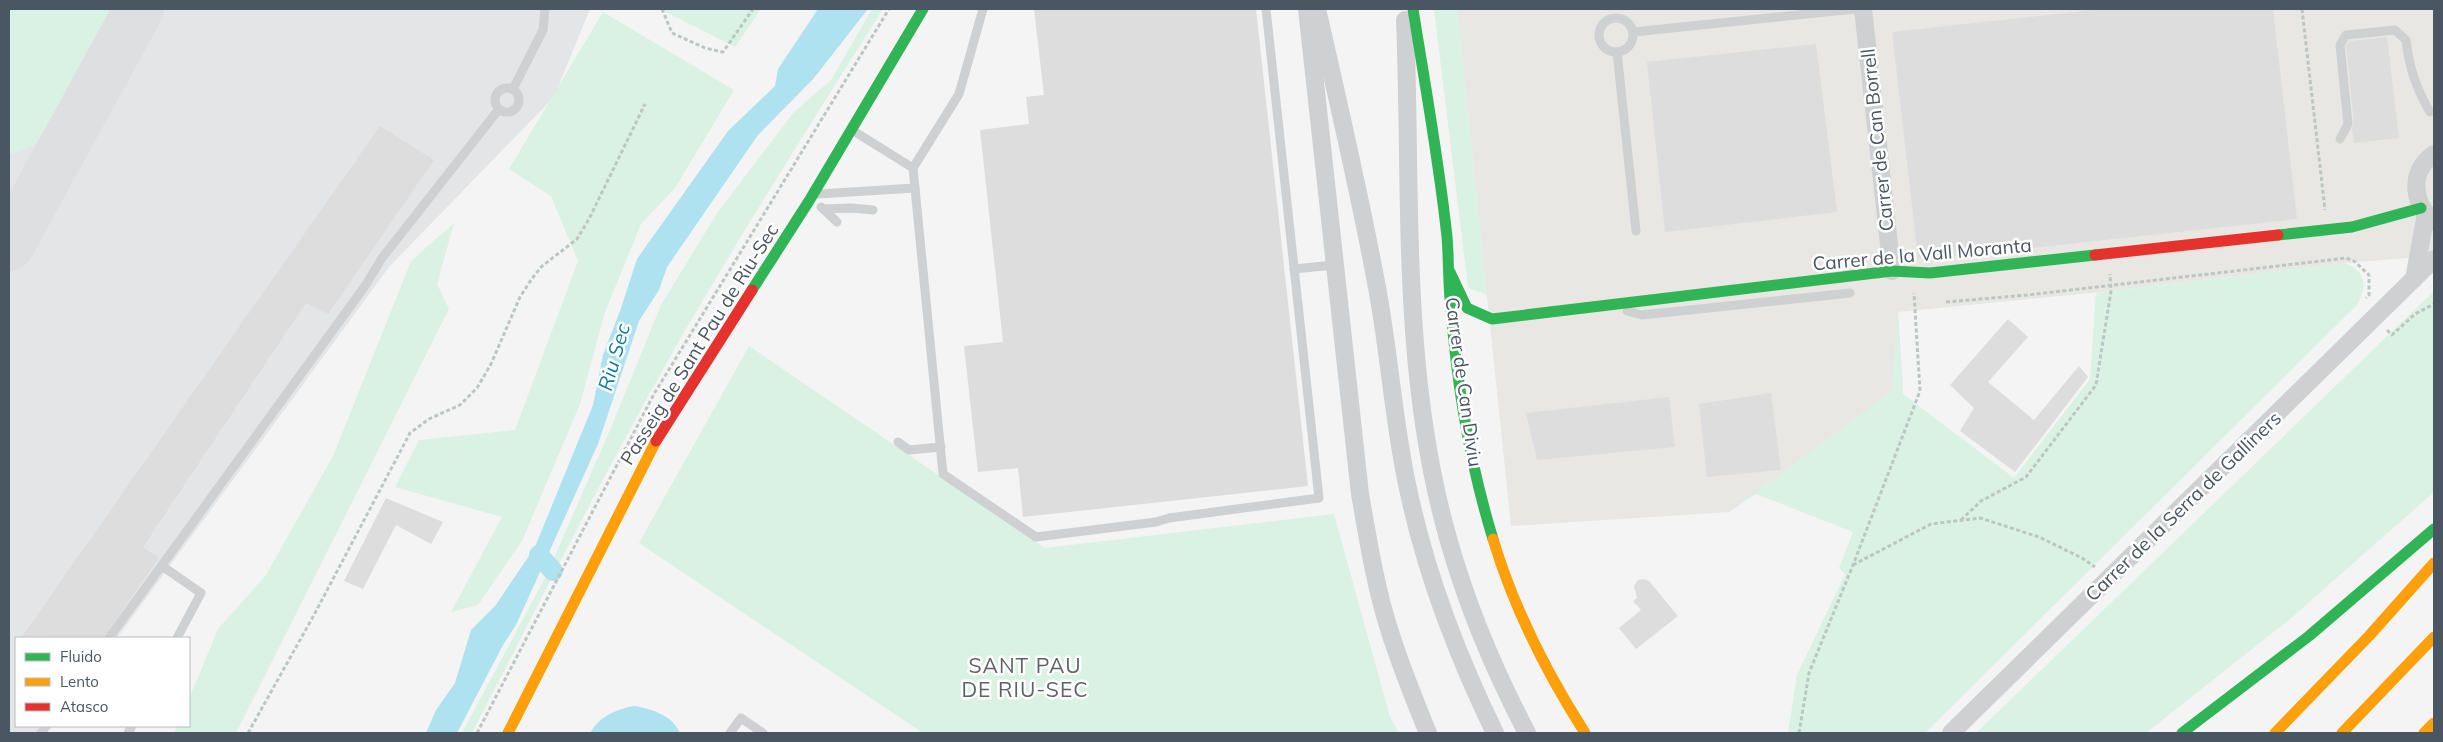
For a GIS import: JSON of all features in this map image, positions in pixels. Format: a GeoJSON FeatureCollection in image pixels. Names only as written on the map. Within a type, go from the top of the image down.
{"type":"FeatureCollection","features":[{"type":"Feature","properties":{"kind":"main road","name":"Passeig de Sant Pau de Riu-Sec"},"geometry":{"type":"LineString","coordinates":[[508,733],[656,441],[811,198],[924,9]]}},
{"type":"Feature","properties":{"kind":"main road","name":"Carrer de Can Diviu"},"geometry":{"type":"LineString","coordinates":[[1413,9],[1430,114],[1450,272],[1451,311],[1469,444],[1498,558],[1540,656],[1585,733]]}},
{"type":"Feature","properties":{"kind":"main road","name":"Carrer de la Vall Moranta"},"geometry":{"type":"LineString","coordinates":[[1450,272],[1467,308],[1492,319],[1892,271],[1930,274],[2327,230],[2427,215]]}},
{"type":"Feature","properties":{"kind":"main road"},"geometry":{"type":"LineString","coordinates":[[2182,733],[2324,624],[2434,529]]}},
{"type":"Feature","properties":{"kind":"main road"},"geometry":{"type":"LineString","coordinates":[[2275,733],[2369,636],[2434,563]]}},
{"type":"Feature","properties":{"kind":"main road"},"geometry":{"type":"LineString","coordinates":[[2342,733],[2434,637]]}},
{"type":"Feature","properties":{"kind":"main road"},"geometry":{"type":"LineString","coordinates":[[2424,733],[2434,723]]}},
{"type":"Feature","properties":{"kind":"street"},"geometry":{"type":"LineString","coordinates":[[1306,9],[1360,494],[1372,564],[1388,627],[1428,733]]}},
{"type":"Feature","properties":{"kind":"street"},"geometry":{"type":"LineString","coordinates":[[1317,9],[1377,284],[1407,483],[1419,539],[1436,596],[1457,652],[1495,733]]}},
{"type":"Feature","properties":{"kind":"street"},"geometry":{"type":"LineString","coordinates":[[1404,9],[1409,111],[1408,194],[1411,287],[1419,387],[1430,458],[1447,537],[1471,610],[1499,679],[1527,733]]}},
{"type":"Feature","properties":{"kind":"street","name":"Carrer de Can Borrell"},"geometry":{"type":"LineString","coordinates":[[1863,9],[1892,271]]}},
{"type":"Feature","properties":{"kind":"street"},"geometry":{"type":"LineString","coordinates":[[2414,279],[2427,215],[2416,194],[2416,179],[2426,159],[2434,154]]}},
{"type":"Feature","properties":{"kind":"street","name":"Carrer de la Serra de Galliners"},"geometry":{"type":"LineString","coordinates":[[1951,733],[2434,259]]}},
{"type":"Feature","properties":{"kind":"lane"},"geometry":{"type":"LineString","coordinates":[[513,89],[543,30],[545,9]]}},
{"type":"Feature","properties":{"kind":"lane"},"geometry":{"type":"LineString","coordinates":[[983,9],[959,94],[913,168],[943,474],[1036,537],[1156,522],[1169,518],[1319,498],[1266,9]]}},
{"type":"Feature","properties":{"kind":"lane"},"geometry":{"type":"LineString","coordinates":[[1632,32],[1854,9]]}},
{"type":"Feature","properties":{"kind":"lane"},"geometry":{"type":"LineString","coordinates":[[1612,18],[1623,19],[1631,27],[1632,32],[1632,38],[1627,48],[1617,52],[1602,44],[1599,34],[1603,24],[1612,18]]}},
{"type":"Feature","properties":{"kind":"lane"},"geometry":{"type":"LineString","coordinates":[[2340,139],[2348,124],[2340,45],[2346,35],[2395,30],[2406,40],[2408,65],[2417,89],[2430,112]]}},
{"type":"Feature","properties":{"kind":"lane"},"geometry":{"type":"LineString","coordinates":[[1617,52],[1636,231]]}},
{"type":"Feature","properties":{"kind":"lane"},"geometry":{"type":"LineString","coordinates":[[505,88],[513,89],[520,99],[518,107],[511,112],[499,110],[495,102],[496,95],[505,88]]}},
{"type":"Feature","properties":{"kind":"lane"},"geometry":{"type":"LineString","coordinates":[[110,637],[365,286],[382,258],[499,110]]}},
{"type":"Feature","properties":{"kind":"lane"},"geometry":{"type":"LineString","coordinates":[[851,130],[913,168]]}},
{"type":"Feature","properties":{"kind":"lane"},"geometry":{"type":"LineString","coordinates":[[811,198],[915,188]]}},
{"type":"Feature","properties":{"kind":"lane"},"geometry":{"type":"LineString","coordinates":[[811,198],[837,222]]}},
{"type":"Feature","properties":{"kind":"lane"},"geometry":{"type":"LineString","coordinates":[[824,209],[851,208],[873,210]]}},
{"type":"Feature","properties":{"kind":"lane"},"geometry":{"type":"LineString","coordinates":[[1294,269],[1334,265]]}},
{"type":"Feature","properties":{"kind":"lane"},"geometry":{"type":"LineString","coordinates":[[1608,306],[1642,315],[1850,293]]}},
{"type":"Feature","properties":{"kind":"lane"},"geometry":{"type":"LineString","coordinates":[[898,442],[909,450],[941,447]]}},
{"type":"Feature","properties":{"kind":"lane"},"geometry":{"type":"LineString","coordinates":[[162,566],[201,593],[178,637]]}},
{"type":"Feature","properties":{"kind":"lane"},"geometry":{"type":"LineString","coordinates":[[730,733],[741,718],[763,733]]}},
{"type":"Feature","properties":{"kind":"path"},"geometry":{"type":"LineString","coordinates":[[662,9],[672,34],[705,48],[723,52],[753,9]]}},
{"type":"Feature","properties":{"kind":"path"},"geometry":{"type":"LineString","coordinates":[[2302,9],[2330,260]]}},
{"type":"Feature","properties":{"kind":"path"},"geometry":{"type":"LineString","coordinates":[[248,733],[314,615],[410,433],[424,422],[469,399],[491,364],[520,297],[541,267],[577,239],[589,220],[645,104]]}},
{"type":"Feature","properties":{"kind":"path"},"geometry":{"type":"LineString","coordinates":[[1961,520],[1981,501],[2026,478],[2096,385],[2110,286],[2109,254]]}},
{"type":"Feature","properties":{"kind":"path"},"geometry":{"type":"LineString","coordinates":[[1946,302],[2110,286],[2346,258],[2354,261],[2369,275],[2369,295],[2362,302],[2392,335],[2415,314],[2434,304]]}},
{"type":"Feature","properties":{"kind":"path"},"geometry":{"type":"LineString","coordinates":[[1800,733],[1808,673],[1853,565],[1920,391],[1913,272]]}},
{"type":"Feature","properties":{"kind":"path"},"geometry":{"type":"LineString","coordinates":[[1853,565],[1930,524],[1980,518],[2039,537],[2082,558],[2110,578]]}},
{"type":"Feature","properties":{"kind":"shaded area"},"geometry":{"type":"Polygon","coordinates":[[[9,9],[590,9],[554,97],[389,267],[118,637],[15,637],[15,727],[52,727],[47,733],[9,733],[9,9]]]}},
{"type":"Feature","properties":{"kind":"shaded area"},"geometry":{"type":"Polygon","coordinates":[[[1457,9],[2434,9],[2434,256],[2344,263],[2111,291],[1898,312],[1903,387],[1729,512],[1511,526],[1457,9]]]}},
{"type":"Feature","properties":{"kind":"green space"},"geometry":{"type":"Polygon","coordinates":[[[9,9],[122,9],[57,125],[33,146],[9,155],[9,9]]]}},
{"type":"Feature","properties":{"kind":"green space"},"geometry":{"type":"Polygon","coordinates":[[[660,9],[761,9],[735,47],[660,9]]]}},
{"type":"Feature","properties":{"kind":"green space"},"geometry":{"type":"Polygon","coordinates":[[[872,9],[883,9],[696,311],[570,543],[472,733],[462,733],[547,574],[610,430],[661,305],[717,213],[794,112],[831,80],[872,9]]]}},
{"type":"Feature","properties":{"kind":"green space"},"geometry":{"type":"Polygon","coordinates":[[[1434,9],[1457,9],[1487,295],[1468,288],[1434,9]]]}},
{"type":"Feature","properties":{"kind":"green space"},"geometry":{"type":"Polygon","coordinates":[[[603,12],[734,90],[675,188],[641,224],[605,312],[580,404],[522,541],[478,605],[451,612],[502,517],[395,487],[419,440],[515,430],[578,261],[551,196],[509,169],[603,12]]]}},
{"type":"Feature","properties":{"kind":"green space"},"geometry":{"type":"Polygon","coordinates":[[[454,223],[437,284],[449,309],[236,733],[174,733],[177,727],[190,727],[190,697],[218,629],[266,575],[333,456],[411,261],[454,223]]]}},
{"type":"Feature","properties":{"kind":"green space"},"geometry":{"type":"Polygon","coordinates":[[[2344,263],[2357,270],[2363,280],[2363,292],[2357,305],[1925,733],[1788,733],[1797,675],[1845,574],[1839,568],[1853,532],[1756,494],[1729,512],[1892,391],[1897,312],[1903,394],[2014,478],[2090,379],[2096,293],[2344,263]]]}},
{"type":"Feature","properties":{"kind":"green space"},"geometry":{"type":"Polygon","coordinates":[[[2434,291],[2434,492],[2290,619],[2146,733],[1976,733],[2434,291]]]}},
{"type":"Feature","properties":{"kind":"green space"},"geometry":{"type":"Polygon","coordinates":[[[749,346],[1045,548],[1334,514],[1390,717],[1399,733],[923,733],[639,543],[749,346]]]}},
{"type":"Feature","properties":{"kind":"water","name":"Riu Sec"},"geometry":{"type":"Polygon","coordinates":[[[818,9],[868,9],[814,78],[758,135],[667,267],[659,290],[639,321],[598,444],[516,625],[503,645],[457,733],[426,733],[436,710],[455,683],[471,630],[495,606],[535,547],[593,405],[603,355],[637,259],[728,131],[775,86],[778,69],[818,9]]]}},
{"type":"Feature","properties":{"kind":"water"},"geometry":{"type":"Polygon","coordinates":[[[634,706],[654,711],[667,717],[680,733],[590,733],[603,718],[634,706]]]}},
{"type":"Feature","properties":{"kind":"building"},"geometry":{"type":"Polygon","coordinates":[[[1034,9],[1256,9],[1308,486],[1023,517],[1018,468],[978,472],[964,346],[1003,342],[980,130],[1029,124],[1026,97],[1044,95],[1034,9]]]}},
{"type":"Feature","properties":{"kind":"building"},"geometry":{"type":"Polygon","coordinates":[[[2102,9],[2273,9],[2297,219],[1930,259],[1918,258],[1892,32],[2102,9]]]}},
{"type":"Feature","properties":{"kind":"building"},"geometry":{"type":"Polygon","coordinates":[[[2387,37],[2399,138],[2354,143],[2352,129],[2354,123],[2346,46],[2350,41],[2387,37]]]}},
{"type":"Feature","properties":{"kind":"building"},"geometry":{"type":"Polygon","coordinates":[[[1816,44],[1837,212],[1665,232],[1647,62],[1816,44]]]}},
{"type":"Feature","properties":{"kind":"building"},"geometry":{"type":"Polygon","coordinates":[[[380,126],[434,160],[328,314],[306,303],[143,547],[159,558],[104,637],[22,637],[380,126]]]}},
{"type":"Feature","properties":{"kind":"building"},"geometry":{"type":"Polygon","coordinates":[[[2008,319],[2028,337],[1988,382],[2034,420],[2079,366],[2088,377],[2015,472],[1960,431],[1974,408],[1950,385],[2008,319]]]}},
{"type":"Feature","properties":{"kind":"building"},"geometry":{"type":"Polygon","coordinates":[[[1771,393],[1781,470],[1707,477],[1699,404],[1771,393]]]}},
{"type":"Feature","properties":{"kind":"building"},"geometry":{"type":"Polygon","coordinates":[[[1669,397],[1675,447],[1537,460],[1526,413],[1669,397]]]}},
{"type":"Feature","properties":{"kind":"building"},"geometry":{"type":"Polygon","coordinates":[[[386,498],[443,522],[431,544],[396,525],[363,589],[344,581],[386,498]]]}},
{"type":"Feature","properties":{"kind":"building"},"geometry":{"type":"Polygon","coordinates":[[[1644,579],[1649,581],[1678,616],[1636,649],[1619,628],[1641,610],[1633,601],[1637,598],[1634,586],[1638,580],[1644,579]]]}},
{"type":"Feature","properties":{"kind":"waterway"},"geometry":{"type":"LineString","coordinates":[[539,555],[553,571]]}},
{"type":"Feature","properties":{"kind":"taxiway"},"geometry":{"type":"LineString","coordinates":[[9,246],[139,9]]}},
{"type":"Feature","properties":{"kind":"traffic: fast"},"geometry":{"type":"LineString","coordinates":[[752,290],[809,201],[923,9]]}},
{"type":"Feature","properties":{"kind":"traffic: fast"},"geometry":{"type":"LineString","coordinates":[[1413,9],[1444,208],[1448,246],[1450,300],[1461,396],[1471,454],[1493,539]]}},
{"type":"Feature","properties":{"kind":"traffic: fast"},"geometry":{"type":"LineString","coordinates":[[2278,235],[2352,227],[2421,208]]}},
{"type":"Feature","properties":{"kind":"traffic: fast"},"geometry":{"type":"LineString","coordinates":[[1450,272],[1467,308],[1492,319],[1892,271],[1930,273],[2095,255]]}},
{"type":"Feature","properties":{"kind":"traffic: fast"},"geometry":{"type":"LineString","coordinates":[[2182,733],[2309,636],[2434,529]]}},
{"type":"Feature","properties":{"kind":"traffic: slow"},"geometry":{"type":"LineString","coordinates":[[508,733],[656,441]]}},
{"type":"Feature","properties":{"kind":"traffic: slow"},"geometry":{"type":"LineString","coordinates":[[1493,539],[1501,565],[1532,639],[1557,687],[1585,733]]}},
{"type":"Feature","properties":{"kind":"traffic: slow"},"geometry":{"type":"LineString","coordinates":[[2275,733],[2369,636],[2434,563]]}},
{"type":"Feature","properties":{"kind":"traffic: slow"},"geometry":{"type":"LineString","coordinates":[[2342,733],[2434,637]]}},
{"type":"Feature","properties":{"kind":"traffic: slow"},"geometry":{"type":"LineString","coordinates":[[2424,733],[2434,723]]}},
{"type":"Feature","properties":{"kind":"traffic: jam"},"geometry":{"type":"LineString","coordinates":[[2095,255],[2278,235]]}},
{"type":"Feature","properties":{"kind":"traffic: jam"},"geometry":{"type":"LineString","coordinates":[[656,441],[752,290]]}},
{"type":"Feature","properties":{"kind":"district","name":"SANT PAU DE RIU-SEC"},"geometry":{"type":"Point","coordinates":[1025,678]}}]}
